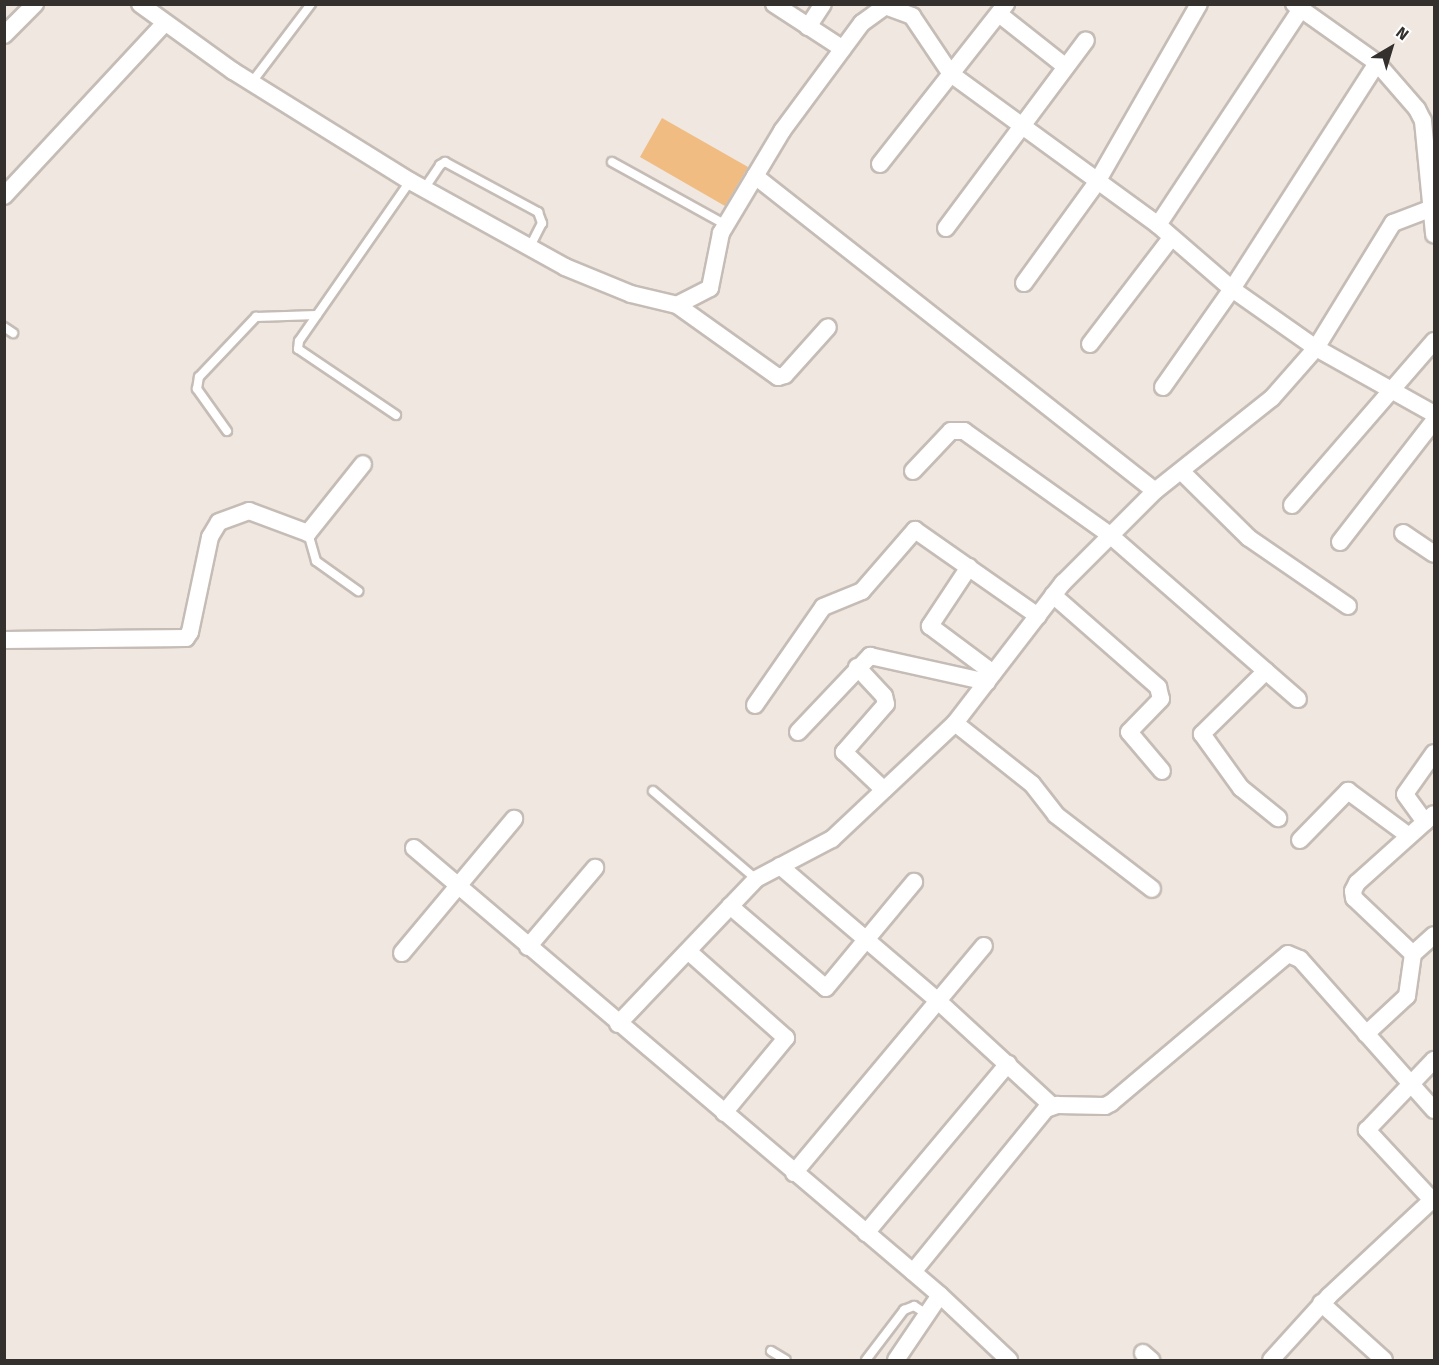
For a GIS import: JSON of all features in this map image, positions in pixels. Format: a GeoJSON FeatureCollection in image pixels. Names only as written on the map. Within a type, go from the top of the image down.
{"type":"FeatureCollection","features":[{"type":"Feature","properties":{"kind":"street"},"geometry":{"type":"LineString","coordinates":[[4,35],[35,4]]}},
{"type":"Feature","properties":{"kind":"street"},"geometry":{"type":"LineString","coordinates":[[140,4],[164,24],[252,82],[417,185],[529,248],[631,294],[677,305],[778,377],[785,375],[828,327]]}},
{"type":"Feature","properties":{"kind":"street"},"geometry":{"type":"LineString","coordinates":[[774,4],[843,49]]}},
{"type":"Feature","properties":{"kind":"street"},"geometry":{"type":"LineString","coordinates":[[808,27],[823,4]]}},
{"type":"Feature","properties":{"kind":"street"},"geometry":{"type":"LineString","coordinates":[[1024,283],[1097,182],[1199,4]]}},
{"type":"Feature","properties":{"kind":"street"},"geometry":{"type":"LineString","coordinates":[[677,305],[710,288],[721,233],[782,131],[862,23],[885,6],[912,16],[951,74],[1158,225],[1232,289],[1316,348],[1434,414]]}},
{"type":"Feature","properties":{"kind":"street"},"geometry":{"type":"LineString","coordinates":[[1158,225],[1297,7],[1377,63],[1411,101],[1423,121],[1434,234]]}},
{"type":"Feature","properties":{"kind":"street"},"geometry":{"type":"LineString","coordinates":[[880,164],[1002,9],[1066,67]]}},
{"type":"Feature","properties":{"kind":"street"},"geometry":{"type":"LineString","coordinates":[[4,196],[164,24]]}},
{"type":"Feature","properties":{"kind":"street"},"geometry":{"type":"LineString","coordinates":[[946,228],[1024,127],[1086,40]]}},
{"type":"Feature","properties":{"kind":"street"},"geometry":{"type":"LineString","coordinates":[[1163,387],[1232,289],[1377,63]]}},
{"type":"Feature","properties":{"kind":"street"},"geometry":{"type":"LineString","coordinates":[[755,176],[1155,491]]}},
{"type":"Feature","properties":{"kind":"street"},"geometry":{"type":"LineString","coordinates":[[618,1024],[756,879],[832,839],[955,723],[1053,596],[1155,491],[1265,406],[1316,348],[1393,223],[1432,208]]}},
{"type":"Feature","properties":{"kind":"street"},"geometry":{"type":"LineString","coordinates":[[1090,344],[1171,238]]}},
{"type":"Feature","properties":{"kind":"street"},"geometry":{"type":"LineString","coordinates":[[1292,505],[1394,391],[1434,341]]}},
{"type":"Feature","properties":{"kind":"street"},"geometry":{"type":"LineString","coordinates":[[1340,542],[1434,421]]}},
{"type":"Feature","properties":{"kind":"street"},"geometry":{"type":"LineString","coordinates":[[913,471],[951,431],[964,431],[1111,536],[1298,699]]}},
{"type":"Feature","properties":{"kind":"street"},"geometry":{"type":"LineString","coordinates":[[4,640],[186,638],[190,632],[210,537],[219,522],[249,511],[308,533],[363,464]]}},
{"type":"Feature","properties":{"kind":"street"},"geometry":{"type":"LineString","coordinates":[[1181,471],[1249,538],[1348,606]]}},
{"type":"Feature","properties":{"kind":"street"},"geometry":{"type":"LineString","coordinates":[[755,705],[823,607],[862,591],[910,532],[919,531],[1038,616]]}},
{"type":"Feature","properties":{"kind":"street"},"geometry":{"type":"LineString","coordinates":[[1403,533],[1434,554]]}},
{"type":"Feature","properties":{"kind":"street"},"geometry":{"type":"LineString","coordinates":[[969,567],[930,626],[990,677]]}},
{"type":"Feature","properties":{"kind":"street"},"geometry":{"type":"LineString","coordinates":[[1053,596],[1158,687],[1161,699],[1129,732],[1162,771]]}},
{"type":"Feature","properties":{"kind":"street"},"geometry":{"type":"LineString","coordinates":[[798,732],[857,667],[870,656],[990,677]]}},
{"type":"Feature","properties":{"kind":"street"},"geometry":{"type":"LineString","coordinates":[[857,667],[884,696],[886,704],[844,752],[884,790]]}},
{"type":"Feature","properties":{"kind":"street"},"geometry":{"type":"LineString","coordinates":[[1266,671],[1202,734],[1241,788],[1278,818]]}},
{"type":"Feature","properties":{"kind":"street"},"geometry":{"type":"LineString","coordinates":[[955,723],[1032,784],[1056,815],[1152,889]]}},
{"type":"Feature","properties":{"kind":"street"},"geometry":{"type":"LineString","coordinates":[[1413,954],[1354,898],[1353,891],[1357,883],[1430,818],[1405,794],[1434,753]]}},
{"type":"Feature","properties":{"kind":"street"},"geometry":{"type":"LineString","coordinates":[[1300,840],[1348,791],[1409,836]]}},
{"type":"Feature","properties":{"kind":"street"},"geometry":{"type":"LineString","coordinates":[[402,953],[514,819]]}},
{"type":"Feature","properties":{"kind":"street"},"geometry":{"type":"LineString","coordinates":[[414,848],[618,1024],[940,1295],[1010,1360]]}},
{"type":"Feature","properties":{"kind":"street"},"geometry":{"type":"LineString","coordinates":[[780,866],[937,1000],[1051,1106],[1105,1107],[1288,954],[1300,958],[1434,1110]]}},
{"type":"Feature","properties":{"kind":"street"},"geometry":{"type":"LineString","coordinates":[[528,947],[595,868]]}},
{"type":"Feature","properties":{"kind":"street"},"geometry":{"type":"LineString","coordinates":[[730,906],[826,988],[914,882]]}},
{"type":"Feature","properties":{"kind":"street"},"geometry":{"type":"LineString","coordinates":[[1366,1034],[1407,996],[1413,954],[1434,935]]}},
{"type":"Feature","properties":{"kind":"street"},"geometry":{"type":"LineString","coordinates":[[794,1173],[984,946]]}},
{"type":"Feature","properties":{"kind":"street"},"geometry":{"type":"LineString","coordinates":[[688,951],[786,1038],[724,1113]]}},
{"type":"Feature","properties":{"kind":"street"},"geometry":{"type":"LineString","coordinates":[[1271,1360],[1321,1303],[1431,1207],[1367,1130],[1434,1060]]}},
{"type":"Feature","properties":{"kind":"street"},"geometry":{"type":"LineString","coordinates":[[866,1233],[1008,1064]]}},
{"type":"Feature","properties":{"kind":"street"},"geometry":{"type":"LineString","coordinates":[[913,1272],[1051,1106]]}},
{"type":"Feature","properties":{"kind":"street"},"geometry":{"type":"LineString","coordinates":[[896,1360],[940,1295]]}},
{"type":"Feature","properties":{"kind":"street"},"geometry":{"type":"LineString","coordinates":[[1321,1303],[1384,1360]]}},
{"type":"Feature","properties":{"kind":"lane"},"geometry":{"type":"LineString","coordinates":[[252,82],[311,4]]}},
{"type":"Feature","properties":{"kind":"lane"},"geometry":{"type":"LineString","coordinates":[[396,416],[298,349],[317,315],[417,185],[445,162],[537,212],[542,223],[529,248]]}},
{"type":"Feature","properties":{"kind":"lane"},"geometry":{"type":"LineString","coordinates":[[612,162],[726,225]]}},
{"type":"Feature","properties":{"kind":"lane"},"geometry":{"type":"LineString","coordinates":[[227,431],[196,389],[199,377],[255,317],[317,315]]}},
{"type":"Feature","properties":{"kind":"lane"},"geometry":{"type":"LineString","coordinates":[[4,327],[13,333]]}},
{"type":"Feature","properties":{"kind":"lane"},"geometry":{"type":"LineString","coordinates":[[308,533],[316,561],[358,591]]}},
{"type":"Feature","properties":{"kind":"lane"},"geometry":{"type":"LineString","coordinates":[[653,791],[756,879]]}},
{"type":"Feature","properties":{"kind":"lane"},"geometry":{"type":"LineString","coordinates":[[866,1360],[904,1310],[914,1306],[927,1314]]}},
{"type":"Feature","properties":{"kind":"lane"},"geometry":{"type":"LineString","coordinates":[[771,1351],[786,1360]]}},
{"type":"Feature","properties":{"kind":"building"},"geometry":{"type":"Polygon","coordinates":[[[662,118],[748,167],[725,206],[640,157],[662,118]]]}}]}
